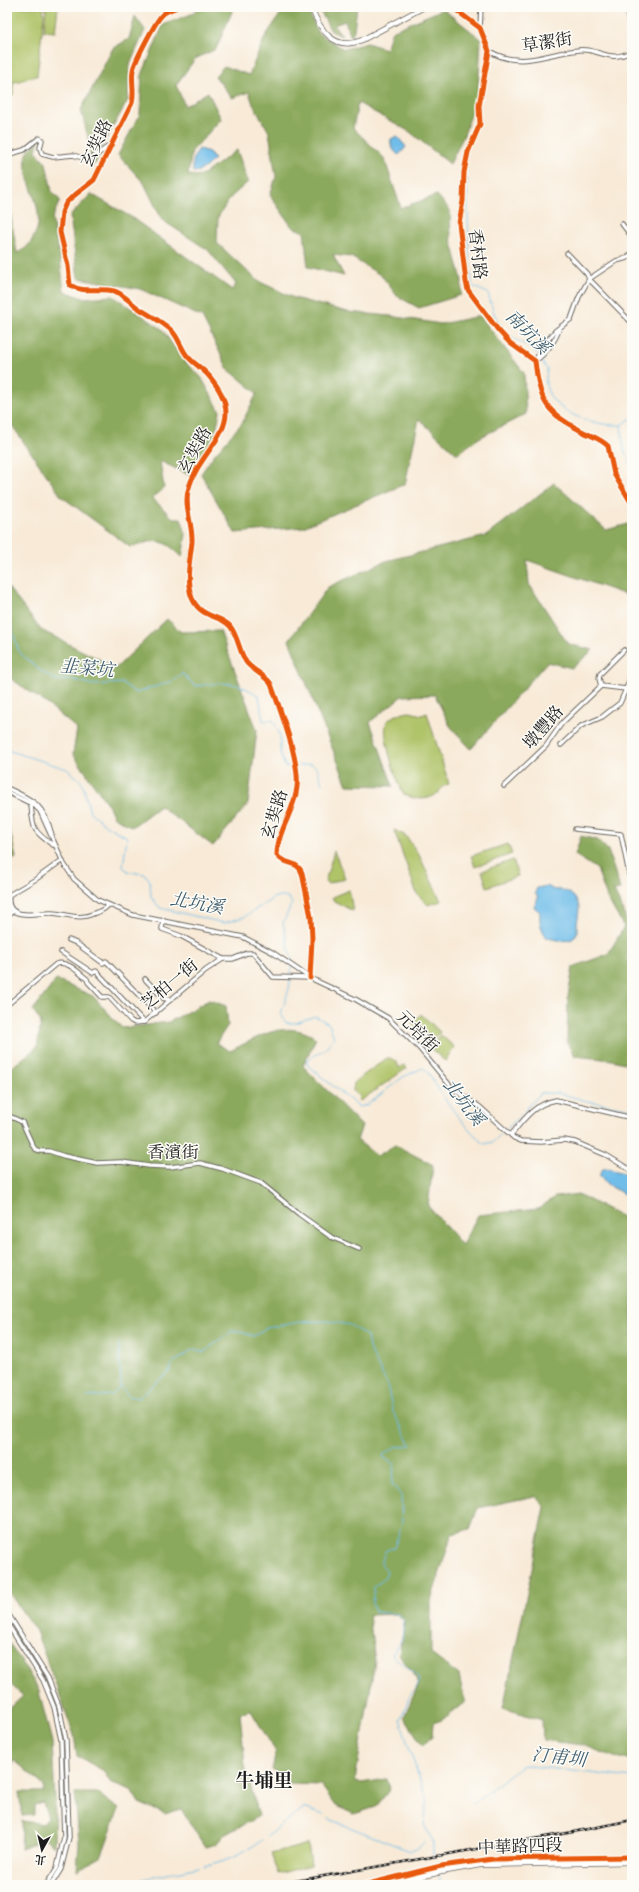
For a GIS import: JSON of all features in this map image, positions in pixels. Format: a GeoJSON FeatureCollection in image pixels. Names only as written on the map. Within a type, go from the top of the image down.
{"type":"FeatureCollection","features":[{"type":"Feature","properties":{"kind":"main road"},"geometry":{"type":"LineString","coordinates":[[311,7],[319,26],[331,38],[347,43],[355,43],[424,7]]}},
{"type":"Feature","properties":{"kind":"main road","name":"中華路四段"},"geometry":{"type":"LineString","coordinates":[[364,1885],[441,1866],[493,1858],[632,1857]]}},
{"type":"Feature","properties":{"kind":"main road","name":"中華路四段"},"geometry":{"type":"LineString","coordinates":[[386,1885],[441,1872],[480,1865],[632,1862]]}},
{"type":"Feature","properties":{"kind":"street","name":"玄奘路"},"geometry":{"type":"LineString","coordinates":[[178,7],[168,11],[160,18],[135,63],[133,71],[134,94],[132,103],[94,180],[66,203],[62,212],[60,232],[68,266],[70,284],[80,290],[116,291],[171,330],[188,357],[209,376],[223,397],[226,413],[220,435],[197,470],[188,491],[188,510],[192,533],[188,581],[192,599],[197,607],[205,614],[230,626],[246,662],[251,667],[266,676],[271,684],[290,742],[297,787],[294,800],[280,836],[277,855],[280,859],[296,865],[300,868],[302,873],[311,917],[312,940],[310,978]]}},
{"type":"Feature","properties":{"kind":"street"},"geometry":{"type":"LineString","coordinates":[[452,7],[480,28]]}},
{"type":"Feature","properties":{"kind":"street"},"geometry":{"type":"LineString","coordinates":[[481,7],[480,28],[489,51]]}},
{"type":"Feature","properties":{"kind":"street","name":"草潔街"},"geometry":{"type":"LineString","coordinates":[[489,51],[505,59],[515,60],[544,57],[577,50],[584,50],[611,57],[632,51]]}},
{"type":"Feature","properties":{"kind":"street","name":"香村路"},"geometry":{"type":"LineString","coordinates":[[489,51],[479,106],[480,124],[468,152],[464,172],[463,201],[459,223],[466,282],[472,298],[510,343],[537,357]]}},
{"type":"Feature","properties":{"kind":"street"},"geometry":{"type":"LineString","coordinates":[[7,156],[24,150],[39,138],[42,140],[40,148],[42,154],[53,157],[73,155],[89,160],[110,145]]}},
{"type":"Feature","properties":{"kind":"street"},"geometry":{"type":"LineString","coordinates":[[622,224],[632,237]]}},
{"type":"Feature","properties":{"kind":"street"},"geometry":{"type":"LineString","coordinates":[[567,253],[588,274],[589,279],[632,323]]}},
{"type":"Feature","properties":{"kind":"street"},"geometry":{"type":"LineString","coordinates":[[632,253],[627,258],[616,261],[589,279],[579,296],[571,318],[555,331],[537,357],[538,388],[544,402],[562,419],[598,438],[608,446],[614,474],[632,504]]}},
{"type":"Feature","properties":{"kind":"street"},"geometry":{"type":"LineString","coordinates":[[537,357],[542,356],[558,334],[560,328]]}},
{"type":"Feature","properties":{"kind":"street"},"geometry":{"type":"LineString","coordinates":[[624,650],[600,674],[601,686],[626,688]]}},
{"type":"Feature","properties":{"kind":"street","name":"墩豐路"},"geometry":{"type":"LineString","coordinates":[[560,745],[581,726],[602,717],[620,703],[632,673]]}},
{"type":"Feature","properties":{"kind":"street","name":"墩豐路"},"geometry":{"type":"LineString","coordinates":[[504,786],[546,746],[562,723],[601,686]]}},
{"type":"Feature","properties":{"kind":"street"},"geometry":{"type":"LineString","coordinates":[[7,788],[36,803],[42,809],[46,816],[54,846]]}},
{"type":"Feature","properties":{"kind":"street"},"geometry":{"type":"LineString","coordinates":[[7,792],[31,804],[40,811],[61,861],[74,879],[98,900],[126,913],[242,937],[272,952],[310,978]]}},
{"type":"Feature","properties":{"kind":"street"},"geometry":{"type":"LineString","coordinates":[[31,804],[34,827],[39,834],[54,846]]}},
{"type":"Feature","properties":{"kind":"street"},"geometry":{"type":"LineString","coordinates":[[575,829],[621,834],[632,889]]}},
{"type":"Feature","properties":{"kind":"street"},"geometry":{"type":"LineString","coordinates":[[61,861],[36,879],[9,895],[10,905],[14,911],[24,915],[54,913],[82,918],[105,909],[108,905]]}},
{"type":"Feature","properties":{"kind":"street"},"geometry":{"type":"LineString","coordinates":[[7,915],[14,911]]}},
{"type":"Feature","properties":{"kind":"street"},"geometry":{"type":"LineString","coordinates":[[164,920],[162,929],[181,936],[223,959]]}},
{"type":"Feature","properties":{"kind":"street"},"geometry":{"type":"LineString","coordinates":[[69,940],[76,943],[103,963],[106,961],[156,1013]]}},
{"type":"Feature","properties":{"kind":"street"},"geometry":{"type":"LineString","coordinates":[[61,952],[94,972],[144,1022]]}},
{"type":"Feature","properties":{"kind":"street","name":"元培街"},"geometry":{"type":"LineString","coordinates":[[223,959],[233,959],[247,953],[253,953],[273,977],[310,978],[355,999],[388,1018],[424,1053],[452,1089],[480,1107],[509,1133]]}},
{"type":"Feature","properties":{"kind":"street","name":"芝柏一街"},"geometry":{"type":"LineString","coordinates":[[7,1005],[60,962],[66,963],[87,979],[102,997],[109,997],[135,1023],[144,1022],[206,970],[223,959]]}},
{"type":"Feature","properties":{"kind":"street"},"geometry":{"type":"LineString","coordinates":[[87,979],[103,963]]}},
{"type":"Feature","properties":{"kind":"street"},"geometry":{"type":"LineString","coordinates":[[145,979],[163,998],[170,1000]]}},
{"type":"Feature","properties":{"kind":"street"},"geometry":{"type":"LineString","coordinates":[[632,1118],[556,1100],[545,1102],[536,1106],[509,1133],[521,1141],[541,1142],[564,1140],[575,1142],[606,1155],[632,1171]]}},
{"type":"Feature","properties":{"kind":"street","name":"香濱街"},"geometry":{"type":"LineString","coordinates":[[7,1115],[22,1122],[35,1150],[49,1151],[64,1156],[97,1162],[121,1162],[170,1167],[200,1163],[261,1183],[298,1214],[331,1237],[359,1249]]}},
{"type":"Feature","properties":{"kind":"street"},"geometry":{"type":"LineString","coordinates":[[7,1612],[50,1684],[59,1706],[66,1740],[69,1837],[63,1864],[51,1885]]}},
{"type":"Feature","properties":{"kind":"street"},"geometry":{"type":"LineString","coordinates":[[7,1623],[43,1680],[54,1707],[61,1740],[64,1836],[57,1868],[46,1885]]}},
{"type":"Feature","properties":{"kind":"green space"},"geometry":{"type":"Polygon","coordinates":[[[7,7],[43,7],[44,15],[37,76],[13,82],[13,95],[7,95],[7,82],[10,82],[7,81],[7,7]]]}},
{"type":"Feature","properties":{"kind":"green space"},"geometry":{"type":"Polygon","coordinates":[[[46,7],[58,7],[55,32],[44,31],[46,7]]]}},
{"type":"Feature","properties":{"kind":"green space"},"geometry":{"type":"Polygon","coordinates":[[[197,7],[234,7],[216,49],[195,59],[176,85],[185,106],[208,92],[221,119],[192,151],[188,175],[201,176],[237,150],[248,182],[231,197],[218,217],[217,243],[258,281],[294,298],[348,312],[390,316],[441,324],[480,316],[524,373],[526,414],[479,438],[457,454],[419,419],[405,484],[303,527],[235,533],[201,474],[213,456],[242,423],[257,393],[228,369],[202,317],[140,289],[78,278],[70,216],[91,194],[131,217],[232,290],[236,284],[208,250],[162,220],[144,183],[118,155],[140,114],[142,75],[163,25],[194,13],[197,7]]]}},
{"type":"Feature","properties":{"kind":"green space"},"geometry":{"type":"Polygon","coordinates":[[[285,7],[306,7],[319,34],[344,49],[367,43],[386,49],[392,31],[443,9],[481,39],[478,94],[464,135],[450,164],[410,132],[358,103],[353,128],[384,158],[401,208],[437,195],[450,210],[451,239],[462,280],[461,295],[419,308],[397,296],[382,276],[351,257],[333,255],[344,276],[308,267],[304,232],[292,227],[270,195],[276,177],[269,132],[253,104],[249,92],[232,98],[215,76],[224,66],[249,75],[265,37],[285,7]]]}},
{"type":"Feature","properties":{"kind":"green space"},"geometry":{"type":"Polygon","coordinates":[[[318,7],[357,7],[354,30],[351,37],[345,21],[334,25],[342,36],[331,31],[318,7]]]}},
{"type":"Feature","properties":{"kind":"green space"},"geometry":{"type":"Polygon","coordinates":[[[610,7],[632,7],[632,33],[630,34],[625,12],[610,7]]]}},
{"type":"Feature","properties":{"kind":"green space"},"geometry":{"type":"Polygon","coordinates":[[[135,16],[145,30],[130,64],[128,100],[102,146],[96,163],[90,166],[90,145],[81,110],[113,48],[129,39],[135,16]]]}},
{"type":"Feature","properties":{"kind":"green space"},"geometry":{"type":"Polygon","coordinates":[[[39,140],[36,151],[46,163],[52,192],[60,200],[52,219],[60,258],[64,291],[83,298],[113,296],[162,329],[183,360],[201,377],[220,411],[216,431],[191,476],[160,461],[164,488],[152,498],[173,518],[181,518],[186,534],[182,557],[169,546],[158,542],[130,547],[61,496],[7,418],[7,193],[17,253],[30,244],[38,224],[38,214],[29,183],[26,163],[28,152],[39,140]]]}},
{"type":"Feature","properties":{"kind":"green space"},"geometry":{"type":"Polygon","coordinates":[[[554,483],[606,530],[632,523],[632,597],[527,560],[529,584],[568,644],[593,650],[572,668],[547,662],[471,749],[450,726],[435,695],[402,696],[370,722],[393,786],[347,785],[289,640],[328,587],[386,561],[486,536],[554,483]]]}},
{"type":"Feature","properties":{"kind":"green space"},"geometry":{"type":"Polygon","coordinates":[[[7,586],[41,630],[116,668],[167,619],[181,632],[220,631],[257,730],[248,804],[213,846],[160,806],[132,827],[114,817],[108,805],[73,754],[77,729],[46,703],[7,676],[7,586]]]}},
{"type":"Feature","properties":{"kind":"green space"},"geometry":{"type":"Polygon","coordinates":[[[410,712],[422,715],[427,713],[449,784],[443,787],[437,794],[425,799],[404,794],[397,780],[387,746],[385,728],[387,722],[397,715],[410,712]]]}},
{"type":"Feature","properties":{"kind":"green space"},"geometry":{"type":"Polygon","coordinates":[[[7,818],[16,858],[7,862],[7,818]]]}},
{"type":"Feature","properties":{"kind":"green space"},"geometry":{"type":"Polygon","coordinates":[[[394,830],[406,836],[419,855],[441,901],[428,905],[417,894],[394,830]]]}},
{"type":"Feature","properties":{"kind":"green space"},"geometry":{"type":"Polygon","coordinates":[[[581,836],[598,840],[608,850],[620,889],[614,890],[632,934],[632,1065],[612,1060],[575,1056],[567,1043],[568,996],[573,967],[608,954],[624,927],[607,898],[597,869],[575,855],[581,836]]]}},
{"type":"Feature","properties":{"kind":"green space"},"geometry":{"type":"Polygon","coordinates":[[[508,844],[512,854],[475,867],[471,856],[508,844]]]}},
{"type":"Feature","properties":{"kind":"green space"},"geometry":{"type":"Polygon","coordinates":[[[334,851],[345,878],[327,884],[325,882],[334,851]]]}},
{"type":"Feature","properties":{"kind":"green space"},"geometry":{"type":"Polygon","coordinates":[[[513,860],[518,876],[487,887],[482,871],[513,860]]]}},
{"type":"Feature","properties":{"kind":"green space"},"geometry":{"type":"Polygon","coordinates":[[[349,890],[353,911],[334,901],[332,897],[349,890]]]}},
{"type":"Feature","properties":{"kind":"green space"},"geometry":{"type":"Polygon","coordinates":[[[56,980],[93,996],[122,1028],[169,1022],[209,1000],[226,1006],[228,1025],[216,1043],[230,1051],[262,1035],[283,1030],[305,1032],[316,1038],[303,1066],[362,1126],[357,1140],[377,1156],[395,1145],[433,1165],[428,1206],[462,1245],[478,1215],[538,1209],[555,1197],[578,1194],[632,1222],[632,1759],[620,1759],[582,1745],[543,1740],[542,1720],[503,1708],[545,1507],[535,1496],[478,1508],[470,1529],[452,1534],[431,1600],[431,1654],[459,1675],[465,1702],[442,1720],[433,1723],[432,1736],[423,1746],[404,1717],[419,1683],[399,1654],[405,1621],[397,1614],[369,1615],[375,1661],[355,1780],[361,1783],[387,1779],[390,1789],[376,1807],[354,1814],[336,1806],[321,1785],[289,1784],[272,1770],[276,1752],[251,1711],[240,1713],[245,1766],[259,1816],[224,1835],[216,1844],[205,1847],[181,1809],[165,1814],[139,1803],[131,1790],[110,1782],[104,1771],[77,1756],[74,1735],[36,1631],[7,1590],[7,1071],[37,1047],[41,1022],[33,1010],[56,980]]]}},
{"type":"Feature","properties":{"kind":"green space"},"geometry":{"type":"Polygon","coordinates":[[[421,1014],[440,1032],[430,1044],[417,1032],[419,1030],[412,1024],[421,1014]]]}},
{"type":"Feature","properties":{"kind":"green space"},"geometry":{"type":"Polygon","coordinates":[[[441,1035],[454,1047],[445,1061],[430,1048],[441,1035]]]}},
{"type":"Feature","properties":{"kind":"green space"},"geometry":{"type":"Polygon","coordinates":[[[387,1058],[397,1062],[399,1068],[404,1065],[407,1068],[360,1101],[358,1098],[360,1096],[353,1091],[354,1082],[387,1058]]]}},
{"type":"Feature","properties":{"kind":"green space"},"geometry":{"type":"Polygon","coordinates":[[[7,1639],[38,1688],[52,1742],[55,1801],[54,1846],[46,1839],[21,1849],[22,1821],[43,1824],[48,1818],[43,1803],[34,1805],[34,1815],[22,1816],[19,1792],[43,1792],[44,1786],[14,1760],[7,1785],[7,1711],[23,1696],[7,1681],[7,1639]]]}},
{"type":"Feature","properties":{"kind":"green space"},"geometry":{"type":"Polygon","coordinates":[[[75,1793],[97,1793],[119,1809],[101,1857],[77,1870],[79,1843],[75,1793]]]}},
{"type":"Feature","properties":{"kind":"green space"},"geometry":{"type":"Polygon","coordinates":[[[308,1844],[311,1865],[278,1874],[271,1854],[308,1844]]]}},
{"type":"Feature","properties":{"kind":"water"},"geometry":{"type":"Polygon","coordinates":[[[397,136],[406,147],[399,155],[391,144],[391,139],[397,136]]]}},
{"type":"Feature","properties":{"kind":"water"},"geometry":{"type":"Polygon","coordinates":[[[199,149],[209,152],[214,159],[207,166],[193,172],[193,160],[199,149]]]}},
{"type":"Feature","properties":{"kind":"water"},"geometry":{"type":"Polygon","coordinates":[[[547,886],[554,890],[562,890],[570,893],[578,903],[579,909],[577,932],[572,939],[563,941],[547,938],[543,932],[540,922],[540,912],[534,907],[538,898],[535,893],[537,888],[547,886]]]}},
{"type":"Feature","properties":{"kind":"water"},"geometry":{"type":"Polygon","coordinates":[[[605,1168],[624,1173],[632,1178],[632,1199],[607,1184],[599,1176],[605,1168]]]}},
{"type":"Feature","properties":{"kind":"waterway","name":"南坑溪"},"geometry":{"type":"LineString","coordinates":[[467,172],[469,255],[472,286],[488,293],[496,317],[506,333],[532,349],[537,354]]}},
{"type":"Feature","properties":{"kind":"waterway","name":"南坑溪"},"geometry":{"type":"LineString","coordinates":[[540,359],[547,369],[546,385],[550,395],[557,404],[566,411],[588,420],[611,425],[621,425],[624,450],[632,465]]}},
{"type":"Feature","properties":{"kind":"waterway"},"geometry":{"type":"LineString","coordinates":[[621,425],[632,418]]}},
{"type":"Feature","properties":{"kind":"waterway","name":"韭菜坑"},"geometry":{"type":"LineString","coordinates":[[7,628],[11,626],[19,652],[38,669],[55,680],[74,680],[94,685],[122,683],[136,693],[173,681],[182,673],[195,686],[221,683],[242,687],[259,696],[263,721],[273,720],[280,735],[280,752],[285,767],[294,766]]}},
{"type":"Feature","properties":{"kind":"waterway","name":"北坑溪"},"geometry":{"type":"LineString","coordinates":[[7,750],[67,769],[82,782],[90,812],[107,826],[127,837],[123,867],[129,872],[145,874],[150,881],[151,897],[160,908],[224,923],[244,917],[275,897],[288,897],[292,903],[283,923],[292,963]]}},
{"type":"Feature","properties":{"kind":"waterway","name":"韭菜坑"},"geometry":{"type":"LineString","coordinates":[[297,766],[311,764],[317,768],[322,784]]}},
{"type":"Feature","properties":{"kind":"waterway","name":"北坑溪"},"geometry":{"type":"LineString","coordinates":[[292,966],[289,989],[281,1014],[286,1023],[296,1023],[315,1016],[329,1024],[334,1037],[325,1049],[308,1059],[307,1065],[359,1107],[367,1105],[403,1077],[423,1068],[429,1074],[457,1115],[484,1144],[493,1142],[504,1131]]}},
{"type":"Feature","properties":{"kind":"waterway","name":"北坑溪"},"geometry":{"type":"LineString","coordinates":[[507,1129],[541,1093],[558,1093],[587,1101],[632,1109]]}},
{"type":"Feature","properties":{"kind":"waterway"},"geometry":{"type":"LineString","coordinates":[[119,1343],[121,1387],[129,1396],[138,1398],[169,1372],[172,1364],[194,1349],[204,1352],[233,1330],[254,1336],[266,1328],[300,1322],[327,1321],[350,1325],[367,1336],[369,1348],[387,1384],[393,1412],[411,1445],[395,1447],[384,1454],[383,1457],[394,1464],[392,1484],[401,1495],[402,1524],[394,1548],[386,1550],[381,1563],[387,1572],[385,1578],[374,1587],[372,1603],[375,1612],[397,1614],[404,1620],[402,1639],[392,1655],[419,1678],[418,1684],[409,1698],[400,1720],[427,1802],[424,1825],[433,1841],[433,1855]]}},
{"type":"Feature","properties":{"kind":"waterway"},"geometry":{"type":"LineString","coordinates":[[87,1397],[112,1395],[121,1387]]}},
{"type":"Feature","properties":{"kind":"waterway","name":"汀甫圳"},"geometry":{"type":"LineString","coordinates":[[473,1804],[522,1765],[632,1778]]}},
{"type":"Feature","properties":{"kind":"waterway","name":"汀甫圳"},"geometry":{"type":"LineString","coordinates":[[267,1836],[304,1808],[323,1815]]}},
{"type":"Feature","properties":{"kind":"waterway","name":"汀甫圳"},"geometry":{"type":"LineString","coordinates":[[329,1819],[410,1851],[417,1849],[426,1841]]}},
{"type":"Feature","properties":{"kind":"waterway","name":"汀甫圳"},"geometry":{"type":"LineString","coordinates":[[204,1866],[234,1856],[249,1849],[262,1840]]}},
{"type":"Feature","properties":{"kind":"waterway","name":"汀甫圳"},"geometry":{"type":"LineString","coordinates":[[132,1885],[140,1880],[199,1867]]}},
{"type":"Feature","properties":{"kind":"waterway"},"geometry":{"type":"LineString","coordinates":[[440,1878],[440,1885]]}},
{"type":"Feature","properties":{"kind":"railway"},"geometry":{"type":"LineString","coordinates":[[273,1885],[573,1832],[632,1820]]}},
{"type":"Feature","properties":{"kind":"cycle path"},"geometry":{"type":"LineString","coordinates":[[178,7],[167,11],[162,15],[137,59],[132,78],[132,103],[94,180],[66,203],[62,212],[60,232],[68,266],[70,285],[75,288],[86,290],[108,290],[117,292],[163,324],[174,333],[186,355],[209,376],[221,394],[226,409],[225,423],[194,475],[187,497],[192,536],[189,570],[190,591],[192,598],[200,610],[226,622],[233,630],[246,662],[271,684],[284,721],[295,763],[297,787],[296,796],[280,838],[277,855],[282,860],[297,866],[302,873],[311,917],[312,939],[310,978]]}},
{"type":"Feature","properties":{"kind":"cycle path"},"geometry":{"type":"LineString","coordinates":[[452,7],[480,28],[489,51],[479,106],[480,124],[468,152],[464,172],[463,201],[459,223],[468,290],[498,330],[510,343],[535,361],[541,394],[551,410],[567,423],[598,439],[608,446],[614,474],[632,504]]}},
{"type":"Feature","properties":{"kind":"cycle path"},"geometry":{"type":"LineString","coordinates":[[364,1885],[441,1866],[493,1859],[632,1857]]}},
{"type":"Feature","properties":{"kind":"district","name":"牛埔里"},"geometry":{"type":"Point","coordinates":[264,1780]}}]}
